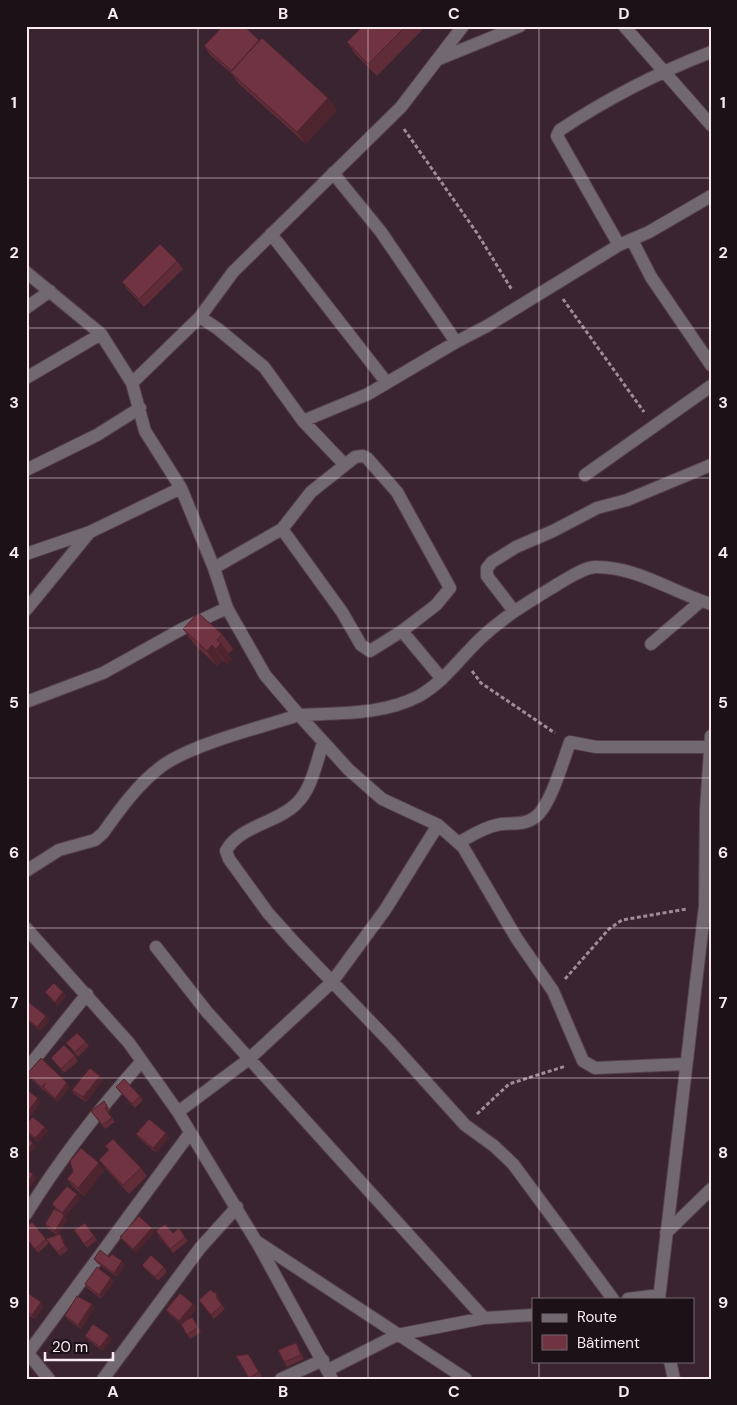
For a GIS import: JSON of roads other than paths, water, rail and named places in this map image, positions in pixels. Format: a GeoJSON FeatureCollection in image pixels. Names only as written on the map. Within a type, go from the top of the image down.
{"type":"FeatureCollection","features":[{"type":"Feature","properties":{"kind":"street"},"geometry":{"type":"LineString","coordinates":[[132,383],[200,317],[233,272],[392,115],[464,26]]}},
{"type":"Feature","properties":{"kind":"street"},"geometry":{"type":"LineString","coordinates":[[438,60],[520,26]]}},
{"type":"Feature","properties":{"kind":"street"},"geometry":{"type":"LineString","coordinates":[[624,26],[711,125]]}},
{"type":"Feature","properties":{"kind":"street"},"geometry":{"type":"LineString","coordinates":[[711,52],[663,71],[620,93],[566,126],[557,136],[626,242],[711,365]]}},
{"type":"Feature","properties":{"kind":"street"},"geometry":{"type":"LineString","coordinates":[[333,173],[381,232],[456,342]]}},
{"type":"Feature","properties":{"kind":"street"},"geometry":{"type":"LineString","coordinates":[[303,421],[368,394],[626,242],[711,196]]}},
{"type":"Feature","properties":{"kind":"street"},"geometry":{"type":"LineString","coordinates":[[271,234],[387,383]]}},
{"type":"Feature","properties":{"kind":"street"},"geometry":{"type":"LineString","coordinates":[[26,272],[101,334],[132,383],[140,408],[144,431],[181,488],[214,568],[227,608],[265,675],[323,743],[382,799],[438,826],[458,843],[476,866],[517,939],[553,991],[584,1061],[595,1068],[685,1064]]}},
{"type":"Feature","properties":{"kind":"street"},"geometry":{"type":"LineString","coordinates":[[26,308],[50,291]]}},
{"type":"Feature","properties":{"kind":"street"},"geometry":{"type":"LineString","coordinates":[[200,317],[218,329],[264,367],[303,421],[345,465]]}},
{"type":"Feature","properties":{"kind":"street"},"geometry":{"type":"LineString","coordinates":[[26,378],[101,334]]}},
{"type":"Feature","properties":{"kind":"street"},"geometry":{"type":"LineString","coordinates":[[585,475],[711,386]]}},
{"type":"Feature","properties":{"kind":"street"},"geometry":{"type":"LineString","coordinates":[[26,470],[97,435],[140,408]]}},
{"type":"Feature","properties":{"kind":"street"},"geometry":{"type":"LineString","coordinates":[[214,568],[282,529],[311,492],[355,458],[363,456],[397,492],[449,583],[450,591],[402,631],[370,651],[363,648],[342,612],[282,529]]}},
{"type":"Feature","properties":{"kind":"street"},"geometry":{"type":"LineString","coordinates":[[514,611],[487,576],[487,568],[492,562],[516,547],[553,531],[597,508],[627,500],[711,465]]}},
{"type":"Feature","properties":{"kind":"street"},"geometry":{"type":"LineString","coordinates":[[26,554],[90,532],[181,488]]}},
{"type":"Feature","properties":{"kind":"street"},"geometry":{"type":"LineString","coordinates":[[26,610],[90,532]]}},
{"type":"Feature","properties":{"kind":"street"},"geometry":{"type":"LineString","coordinates":[[26,871],[59,850],[95,840],[103,833],[144,782],[164,765],[198,748],[299,715],[374,710],[391,706],[419,695],[442,679],[479,640],[514,611],[582,570],[595,567],[621,570],[672,588],[706,603],[651,644]]}},
{"type":"Feature","properties":{"kind":"street"},"geometry":{"type":"LineString","coordinates":[[26,702],[103,673],[182,628],[227,608]]}},
{"type":"Feature","properties":{"kind":"street"},"geometry":{"type":"LineString","coordinates":[[402,631],[442,679]]}},
{"type":"Feature","properties":{"kind":"street"},"geometry":{"type":"LineString","coordinates":[[458,843],[484,828],[499,824],[519,824],[533,819],[542,810],[570,742],[596,746],[710,742],[706,810],[709,856],[705,906],[699,944],[659,1297],[644,1298]]}},
{"type":"Feature","properties":{"kind":"street"},"geometry":{"type":"LineString","coordinates":[[323,743],[308,785],[296,804],[238,837],[226,851],[232,864],[268,913],[391,1043],[465,1125],[494,1146],[513,1164],[612,1298]]}},
{"type":"Feature","properties":{"kind":"street"},"geometry":{"type":"LineString","coordinates":[[178,1112],[249,1058],[332,982],[385,910],[438,826]]}},
{"type":"Feature","properties":{"kind":"street"},"geometry":{"type":"LineString","coordinates":[[26,928],[87,994],[142,1061],[178,1112],[238,1207],[328,1370]]}},
{"type":"Feature","properties":{"kind":"street"},"geometry":{"type":"LineString","coordinates":[[699,944],[711,954]]}},
{"type":"Feature","properties":{"kind":"street"},"geometry":{"type":"LineString","coordinates":[[156,947],[207,1012],[484,1318]]}},
{"type":"Feature","properties":{"kind":"street"},"geometry":{"type":"LineString","coordinates":[[26,1070],[87,994]]}},
{"type":"Feature","properties":{"kind":"street"},"geometry":{"type":"LineString","coordinates":[[26,1214],[72,1145],[109,1097],[142,1061]]}},
{"type":"Feature","properties":{"kind":"street"},"geometry":{"type":"LineString","coordinates":[[49,1379],[27,1352],[190,1133]]}},
{"type":"Feature","properties":{"kind":"street"},"geometry":{"type":"LineString","coordinates":[[666,1233],[711,1190]]}},
{"type":"Feature","properties":{"kind":"street"},"geometry":{"type":"LineString","coordinates":[[103,1379],[200,1248],[238,1207]]}},
{"type":"Feature","properties":{"kind":"street"},"geometry":{"type":"LineString","coordinates":[[256,1242],[466,1379]]}},
{"type":"Feature","properties":{"kind":"street"},"geometry":{"type":"LineString","coordinates":[[281,1379],[328,1370],[397,1335],[484,1318],[532,1315]]}},
{"type":"Feature","properties":{"kind":"street"},"geometry":{"type":"LineString","coordinates":[[670,1362],[674,1379]]}}]}
